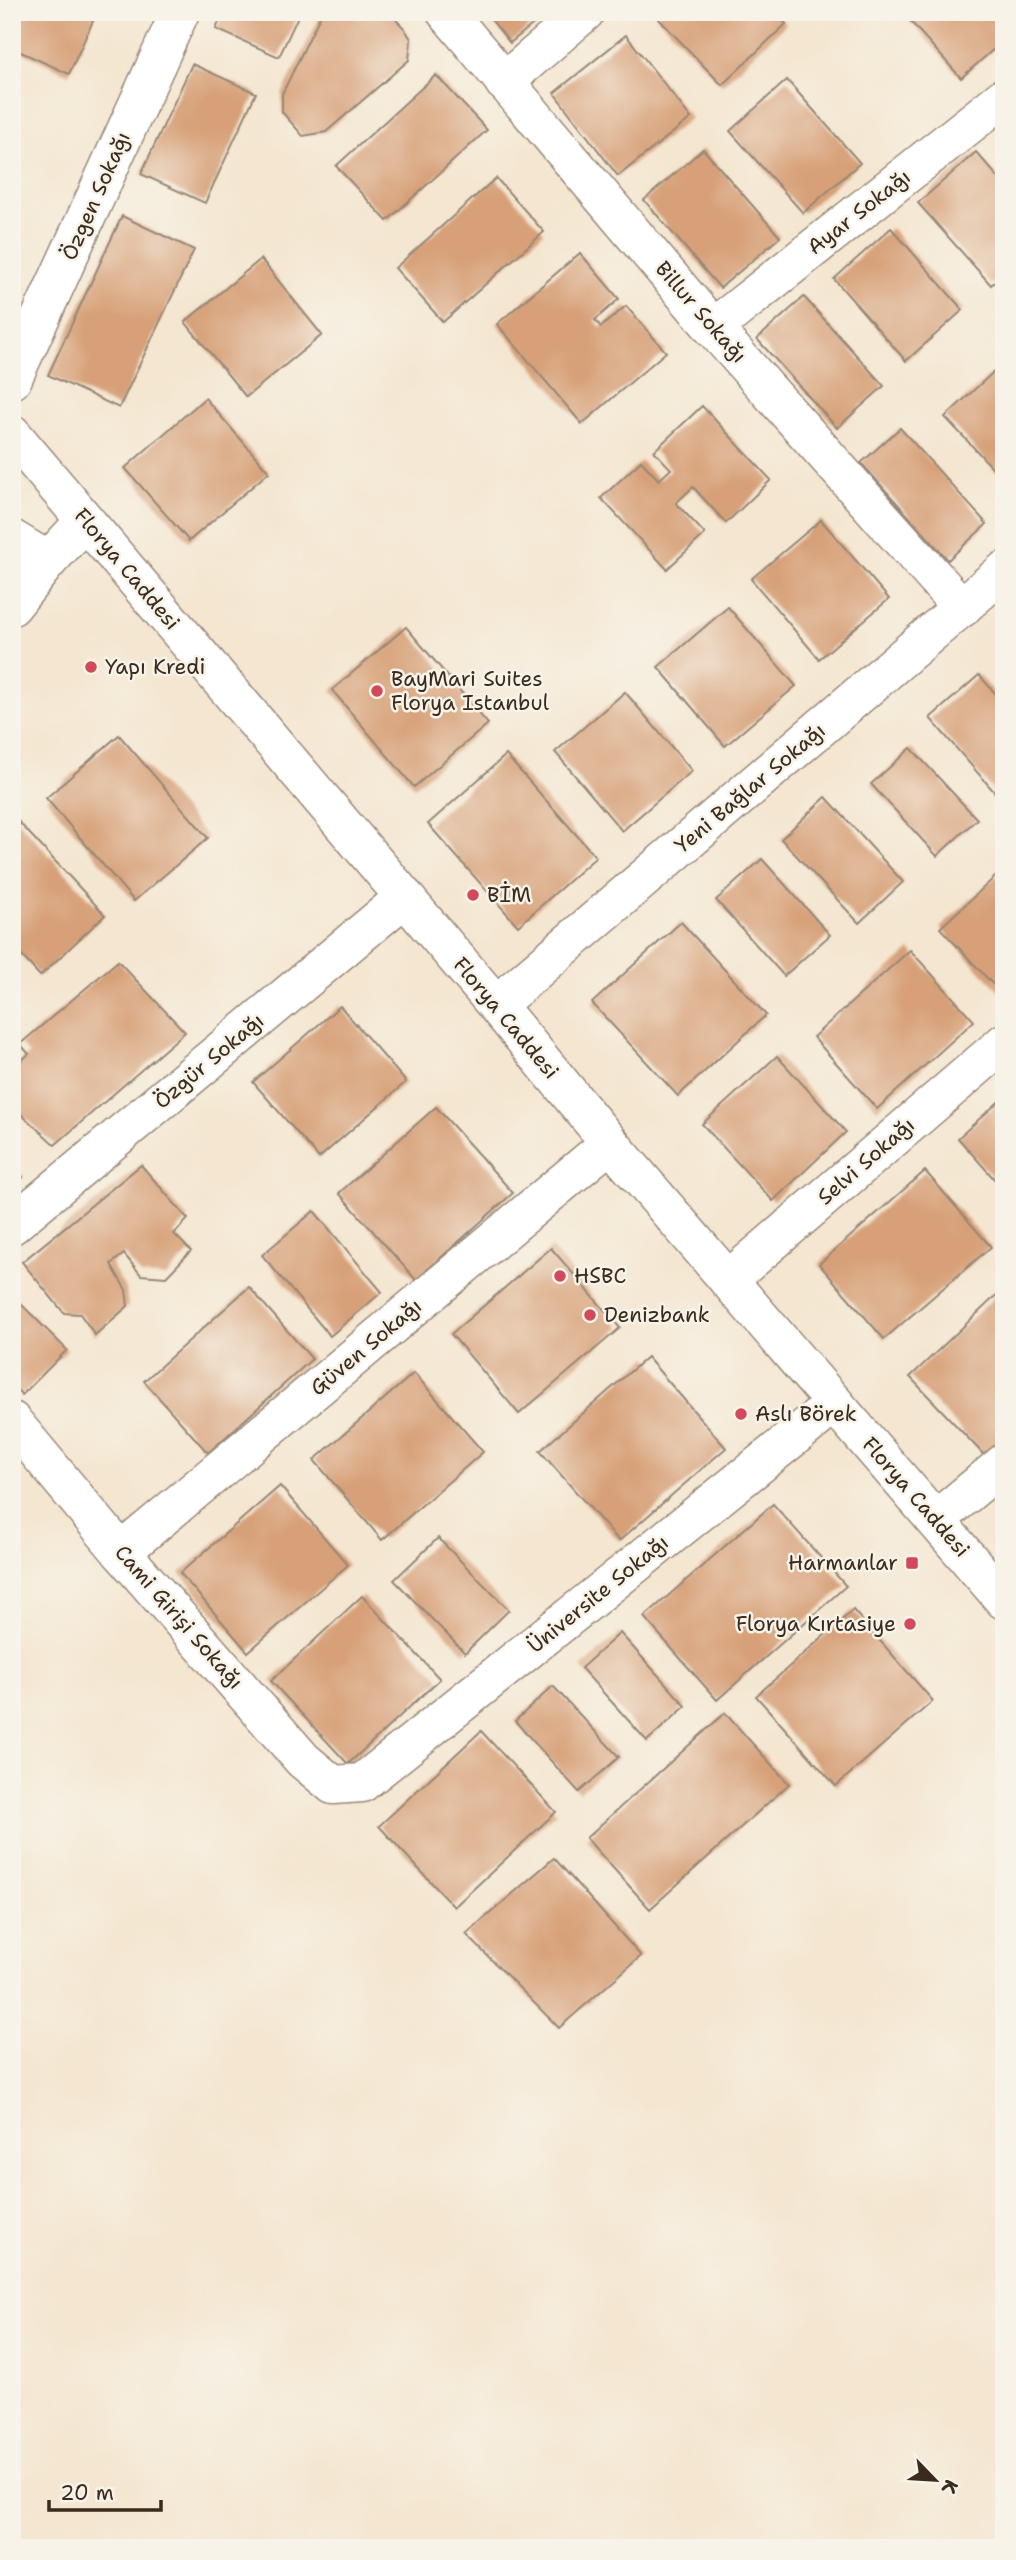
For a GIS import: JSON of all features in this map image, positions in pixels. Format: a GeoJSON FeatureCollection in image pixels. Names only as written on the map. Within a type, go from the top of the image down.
{"type":"FeatureCollection","features":[{"type":"Feature","properties":{"kind":"street","name":"Özgen Sokağı"},"geometry":{"type":"LineString","coordinates":[[12,380],[180,12]]}},
{"type":"Feature","properties":{"kind":"street","name":"Billur Sokağı"},"geometry":{"type":"LineString","coordinates":[[446,12],[713,328],[962,608]]}},
{"type":"Feature","properties":{"kind":"street"},"geometry":{"type":"LineString","coordinates":[[504,82],[585,12]]}},
{"type":"Feature","properties":{"kind":"street","name":"Ayar Sokağı"},"geometry":{"type":"LineString","coordinates":[[713,328],[1004,97]]}},
{"type":"Feature","properties":{"kind":"street","name":"Florya Caddesi"},"geometry":{"type":"LineString","coordinates":[[12,434],[610,1143],[1004,1600]]}},
{"type":"Feature","properties":{"kind":"street"},"geometry":{"type":"LineString","coordinates":[[12,606],[85,521]]}},
{"type":"Feature","properties":{"kind":"street"},"geometry":{"type":"LineString","coordinates":[[12,539],[48,561]]}},
{"type":"Feature","properties":{"kind":"street","name":"Yeni Bağlar Sokağı"},"geometry":{"type":"LineString","coordinates":[[496,1005],[1004,571]]}},
{"type":"Feature","properties":{"kind":"street","name":"Özgür Sokağı"},"geometry":{"type":"LineString","coordinates":[[12,1225],[405,897]]}},
{"type":"Feature","properties":{"kind":"street","name":"Selvi Sokağı"},"geometry":{"type":"LineString","coordinates":[[728,1280],[1004,1043]]}},
{"type":"Feature","properties":{"kind":"street","name":"Güven Sokağı"},"geometry":{"type":"LineString","coordinates":[[121,1552],[610,1143]]}},
{"type":"Feature","properties":{"kind":"street","name":"Üniversite Sokağı"},"geometry":{"type":"LineString","coordinates":[[362,1783],[835,1404]]}},
{"type":"Feature","properties":{"kind":"street","name":"Cami Girişi Sokağı"},"geometry":{"type":"LineString","coordinates":[[12,1421],[121,1552],[303,1760],[333,1785],[362,1783]]}},
{"type":"Feature","properties":{"kind":"street"},"geometry":{"type":"LineString","coordinates":[[936,1520],[1004,1463]]}},
{"type":"Feature","properties":{"kind":"building"},"geometry":{"type":"Polygon","coordinates":[[[22,12],[97,12],[69,74],[12,48],[12,35],[22,12]]]}},
{"type":"Feature","properties":{"kind":"building"},"geometry":{"type":"Polygon","coordinates":[[[223,12],[300,12],[279,57],[216,29],[223,12]]]}},
{"type":"Feature","properties":{"kind":"building"},"geometry":{"type":"Polygon","coordinates":[[[322,12],[389,12],[411,39],[409,60],[326,132],[303,136],[282,112],[282,94],[322,12]]]}},
{"type":"Feature","properties":{"kind":"building"},"geometry":{"type":"Polygon","coordinates":[[[485,12],[548,12],[510,43],[485,12]]]}},
{"type":"Feature","properties":{"kind":"building"},"geometry":{"type":"Polygon","coordinates":[[[660,12],[775,12],[786,24],[722,85],[656,16],[660,12]]]}},
{"type":"Feature","properties":{"kind":"building"},"geometry":{"type":"Polygon","coordinates":[[[902,12],[1004,12],[1004,40],[961,78],[902,12]]]}},
{"type":"Feature","properties":{"kind":"building"},"geometry":{"type":"Polygon","coordinates":[[[626,35],[691,118],[618,176],[554,93],[626,35]]]}},
{"type":"Feature","properties":{"kind":"building"},"geometry":{"type":"Polygon","coordinates":[[[192,64],[256,93],[205,203],[141,174],[192,64]]]}},
{"type":"Feature","properties":{"kind":"building"},"geometry":{"type":"Polygon","coordinates":[[[436,75],[487,130],[387,221],[336,166],[436,75]]]}},
{"type":"Feature","properties":{"kind":"building"},"geometry":{"type":"Polygon","coordinates":[[[787,80],[860,163],[803,213],[730,131],[787,80]]]}},
{"type":"Feature","properties":{"kind":"building"},"geometry":{"type":"Polygon","coordinates":[[[703,149],[780,237],[720,288],[644,200],[703,149]]]}},
{"type":"Feature","properties":{"kind":"building"},"geometry":{"type":"Polygon","coordinates":[[[976,152],[1004,184],[1004,274],[991,285],[918,203],[976,152]]]}},
{"type":"Feature","properties":{"kind":"building"},"geometry":{"type":"Polygon","coordinates":[[[496,178],[544,232],[443,322],[395,268],[496,178]]]}},
{"type":"Feature","properties":{"kind":"building"},"geometry":{"type":"Polygon","coordinates":[[[122,216],[194,250],[119,408],[48,375],[122,216]]]}},
{"type":"Feature","properties":{"kind":"building"},"geometry":{"type":"Polygon","coordinates":[[[891,228],[963,310],[906,361],[834,279],[891,228]]]}},
{"type":"Feature","properties":{"kind":"building"},"geometry":{"type":"Polygon","coordinates":[[[580,253],[619,299],[595,320],[601,327],[626,306],[666,352],[582,424],[497,324],[580,253]]]}},
{"type":"Feature","properties":{"kind":"building"},"geometry":{"type":"Polygon","coordinates":[[[261,259],[322,335],[246,397],[185,322],[261,259]]]}},
{"type":"Feature","properties":{"kind":"building"},"geometry":{"type":"Polygon","coordinates":[[[804,297],[884,386],[837,428],[757,339],[804,297]]]}},
{"type":"Feature","properties":{"kind":"building"},"geometry":{"type":"Polygon","coordinates":[[[1004,362],[1004,480],[945,417],[1004,362]]]}},
{"type":"Feature","properties":{"kind":"building"},"geometry":{"type":"Polygon","coordinates":[[[205,398],[269,472],[189,541],[125,468],[205,398]]]}},
{"type":"Feature","properties":{"kind":"building"},"geometry":{"type":"Polygon","coordinates":[[[702,406],[771,480],[726,523],[693,487],[676,503],[705,534],[667,569],[601,498],[641,461],[659,480],[671,469],[654,451],[702,406]]]}},
{"type":"Feature","properties":{"kind":"building"},"geometry":{"type":"Polygon","coordinates":[[[900,428],[987,524],[948,560],[861,463],[900,428]]]}},
{"type":"Feature","properties":{"kind":"building"},"geometry":{"type":"Polygon","coordinates":[[[821,520],[889,599],[819,659],[751,579],[821,520]]]}},
{"type":"Feature","properties":{"kind":"building"},"geometry":{"type":"Polygon","coordinates":[[[728,607],[796,686],[725,746],[658,667],[728,607]]]}},
{"type":"Feature","properties":{"kind":"building"},"geometry":{"type":"Polygon","coordinates":[[[406,627],[488,724],[414,787],[332,690],[406,627]]]}},
{"type":"Feature","properties":{"kind":"building"},"geometry":{"type":"Polygon","coordinates":[[[979,675],[1004,703],[1004,803],[930,718],[979,675]]]}},
{"type":"Feature","properties":{"kind":"building"},"geometry":{"type":"Polygon","coordinates":[[[625,692],[692,771],[622,831],[555,752],[625,692]]]}},
{"type":"Feature","properties":{"kind":"building"},"geometry":{"type":"Polygon","coordinates":[[[119,735],[208,838],[134,901],[46,798],[119,735]]]}},
{"type":"Feature","properties":{"kind":"building"},"geometry":{"type":"Polygon","coordinates":[[[911,748],[977,819],[937,856],[871,784],[911,748]]]}},
{"type":"Feature","properties":{"kind":"building"},"geometry":{"type":"Polygon","coordinates":[[[506,755],[596,857],[518,926],[428,824],[506,755]]]}},
{"type":"Feature","properties":{"kind":"building"},"geometry":{"type":"Polygon","coordinates":[[[826,797],[903,882],[859,923],[781,839],[826,797]]]}},
{"type":"Feature","properties":{"kind":"building"},"geometry":{"type":"Polygon","coordinates":[[[16,819],[105,915],[40,976],[12,945],[12,822],[16,819]]]}},
{"type":"Feature","properties":{"kind":"building"},"geometry":{"type":"Polygon","coordinates":[[[762,859],[830,935],[784,976],[716,900],[762,859]]]}},
{"type":"Feature","properties":{"kind":"building"},"geometry":{"type":"Polygon","coordinates":[[[996,876],[1004,883],[1004,996],[940,928],[996,876]]]}},
{"type":"Feature","properties":{"kind":"building"},"geometry":{"type":"Polygon","coordinates":[[[681,922],[766,1015],[678,1096],[592,1003],[681,922]]]}},
{"type":"Feature","properties":{"kind":"building"},"geometry":{"type":"Polygon","coordinates":[[[910,950],[974,1021],[877,1109],[813,1037],[910,950]]]}},
{"type":"Feature","properties":{"kind":"building"},"geometry":{"type":"Polygon","coordinates":[[[118,961],[185,1032],[55,1145],[12,1106],[12,1068],[29,1054],[20,1044],[118,961]]]}},
{"type":"Feature","properties":{"kind":"building"},"geometry":{"type":"Polygon","coordinates":[[[340,1006],[406,1082],[319,1158],[253,1082],[340,1006]]]}},
{"type":"Feature","properties":{"kind":"building"},"geometry":{"type":"Polygon","coordinates":[[[777,1056],[846,1132],[773,1201],[702,1124],[777,1056]]]}},
{"type":"Feature","properties":{"kind":"building"},"geometry":{"type":"Polygon","coordinates":[[[1004,1097],[1004,1190],[958,1138],[1004,1097]]]}},
{"type":"Feature","properties":{"kind":"building"},"geometry":{"type":"Polygon","coordinates":[[[436,1107],[513,1193],[416,1280],[339,1193],[436,1107]]]}},
{"type":"Feature","properties":{"kind":"building"},"geometry":{"type":"Polygon","coordinates":[[[12,1164],[23,1177],[12,1186],[12,1164]]]}},
{"type":"Feature","properties":{"kind":"building"},"geometry":{"type":"Polygon","coordinates":[[[141,1165],[188,1219],[174,1234],[191,1251],[166,1277],[141,1275],[124,1254],[111,1264],[126,1290],[128,1306],[95,1335],[80,1314],[64,1313],[22,1262],[141,1165]]]}},
{"type":"Feature","properties":{"kind":"building"},"geometry":{"type":"Polygon","coordinates":[[[925,1171],[991,1247],[884,1339],[819,1264],[925,1171]]]}},
{"type":"Feature","properties":{"kind":"building"},"geometry":{"type":"Polygon","coordinates":[[[314,1211],[382,1292],[330,1336],[262,1255],[314,1211]]]}},
{"type":"Feature","properties":{"kind":"building"},"geometry":{"type":"Polygon","coordinates":[[[551,1248],[620,1328],[519,1414],[451,1334],[551,1248]]]}},
{"type":"Feature","properties":{"kind":"building"},"geometry":{"type":"Polygon","coordinates":[[[249,1287],[312,1359],[208,1453],[144,1381],[249,1287]]]}},
{"type":"Feature","properties":{"kind":"building"},"geometry":{"type":"Polygon","coordinates":[[[1004,1288],[1004,1439],[985,1456],[910,1377],[1004,1288]]]}},
{"type":"Feature","properties":{"kind":"building"},"geometry":{"type":"Polygon","coordinates":[[[12,1295],[67,1350],[22,1395],[12,1385],[12,1295]]]}},
{"type":"Feature","properties":{"kind":"building"},"geometry":{"type":"Polygon","coordinates":[[[647,1357],[726,1448],[619,1541],[540,1451],[647,1357]]]}},
{"type":"Feature","properties":{"kind":"building"},"geometry":{"type":"Polygon","coordinates":[[[414,1373],[483,1452],[382,1540],[314,1460],[414,1373]]]}},
{"type":"Feature","properties":{"kind":"building"},"geometry":{"type":"Polygon","coordinates":[[[280,1486],[348,1565],[248,1652],[180,1573],[280,1486]]]}},
{"type":"Feature","properties":{"kind":"building"},"geometry":{"type":"Polygon","coordinates":[[[773,1504],[846,1586],[717,1700],[644,1617],[773,1504]]]}},
{"type":"Feature","properties":{"kind":"building"},"geometry":{"type":"Polygon","coordinates":[[[438,1538],[509,1610],[465,1653],[394,1580],[438,1538]]]}},
{"type":"Feature","properties":{"kind":"building"},"geometry":{"type":"Polygon","coordinates":[[[362,1596],[440,1679],[348,1764],[271,1681],[362,1596]]]}},
{"type":"Feature","properties":{"kind":"building"},"geometry":{"type":"Polygon","coordinates":[[[853,1610],[933,1701],[836,1786],[756,1696],[853,1610]]]}},
{"type":"Feature","properties":{"kind":"building"},"geometry":{"type":"Polygon","coordinates":[[[620,1633],[686,1706],[647,1741],[581,1668],[620,1633]]]}},
{"type":"Feature","properties":{"kind":"building"},"geometry":{"type":"Polygon","coordinates":[[[553,1686],[619,1757],[579,1792],[515,1721],[553,1686]]]}},
{"type":"Feature","properties":{"kind":"building"},"geometry":{"type":"Polygon","coordinates":[[[725,1713],[789,1784],[650,1909],[586,1838],[725,1713]]]}},
{"type":"Feature","properties":{"kind":"building"},"geometry":{"type":"Polygon","coordinates":[[[481,1731],[556,1812],[454,1907],[379,1826],[481,1731]]]}},
{"type":"Feature","properties":{"kind":"building"},"geometry":{"type":"Polygon","coordinates":[[[554,1858],[641,1956],[559,2028],[466,1934],[554,1858]]]}},
{"type":"Feature","properties":{"kind":"place","name":"Yapı Kredi"},"geometry":{"type":"Point","coordinates":[91,667]}},
{"type":"Feature","properties":{"kind":"place","name":"BayMari Suites Florya Istanbul"},"geometry":{"type":"Point","coordinates":[377,691]}},
{"type":"Feature","properties":{"kind":"place","name":"BİM"},"geometry":{"type":"Point","coordinates":[473,895]}},
{"type":"Feature","properties":{"kind":"place","name":"HSBC"},"geometry":{"type":"Point","coordinates":[560,1276]}},
{"type":"Feature","properties":{"kind":"place","name":"Denizbank"},"geometry":{"type":"Point","coordinates":[590,1315]}},
{"type":"Feature","properties":{"kind":"place","name":"Aslı Börek"},"geometry":{"type":"Point","coordinates":[741,1414]}},
{"type":"Feature","properties":{"kind":"place","name":"Harmanlar"},"geometry":{"type":"Point","coordinates":[912,1563]}},
{"type":"Feature","properties":{"kind":"place","name":"Florya Kırtasiye"},"geometry":{"type":"Point","coordinates":[910,1624]}}]}
